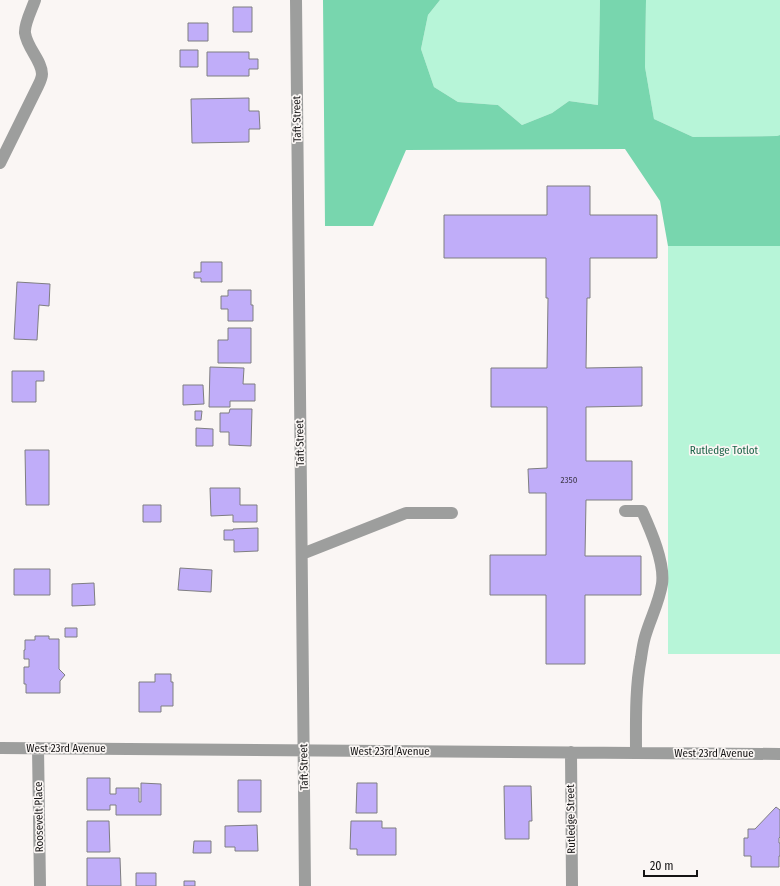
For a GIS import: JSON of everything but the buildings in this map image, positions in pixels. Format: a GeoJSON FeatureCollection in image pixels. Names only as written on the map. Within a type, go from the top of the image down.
{"type":"FeatureCollection","features":[{"type":"Feature","properties":{"kind":"street"},"geometry":{"type":"LineString","coordinates":[[0,163],[42,75],[41,68],[29,47],[25,34],[25,28],[35,0]]}},
{"type":"Feature","properties":{"kind":"street","name":"Taft Street"},"geometry":{"type":"LineString","coordinates":[[296,0],[305,886]]}},
{"type":"Feature","properties":{"kind":"street"},"geometry":{"type":"LineString","coordinates":[[625,511],[642,511],[653,535],[662,574],[661,592],[645,637],[638,678],[636,703],[636,753]]}},
{"type":"Feature","properties":{"kind":"street"},"geometry":{"type":"LineString","coordinates":[[302,554],[406,513],[452,513]]}},
{"type":"Feature","properties":{"kind":"street","name":"West 23rd Avenue"},"geometry":{"type":"LineString","coordinates":[[0,748],[780,754]]}},
{"type":"Feature","properties":{"kind":"street","name":"Roosevelt Place"},"geometry":{"type":"LineString","coordinates":[[38,748],[40,886]]}},
{"type":"Feature","properties":{"kind":"street","name":"Rutledge Street"},"geometry":{"type":"LineString","coordinates":[[570,752],[572,886]]}},
{"type":"Feature","properties":{"kind":"green space"},"geometry":{"type":"Polygon","coordinates":[[[323,0],[440,0],[428,15],[421,49],[434,87],[458,102],[498,105],[522,125],[552,113],[569,101],[598,105],[600,0],[646,0],[645,67],[654,119],[693,137],[780,135],[780,246],[668,246],[660,201],[625,149],[406,150],[373,226],[325,226],[323,0]]]}},
{"type":"Feature","properties":{"kind":"green space"},"geometry":{"type":"Polygon","coordinates":[[[440,0],[600,0],[598,105],[569,101],[552,113],[522,125],[498,105],[458,102],[434,87],[421,49],[428,15],[440,0]]]}},
{"type":"Feature","properties":{"kind":"green space"},"geometry":{"type":"Polygon","coordinates":[[[646,0],[780,0],[780,135],[693,137],[654,119],[645,67],[646,0]]]}},
{"type":"Feature","properties":{"kind":"green space","name":"Rutledge Totlot"},"geometry":{"type":"Polygon","coordinates":[[[668,246],[780,246],[780,654],[668,654],[668,246]]]}}]}
